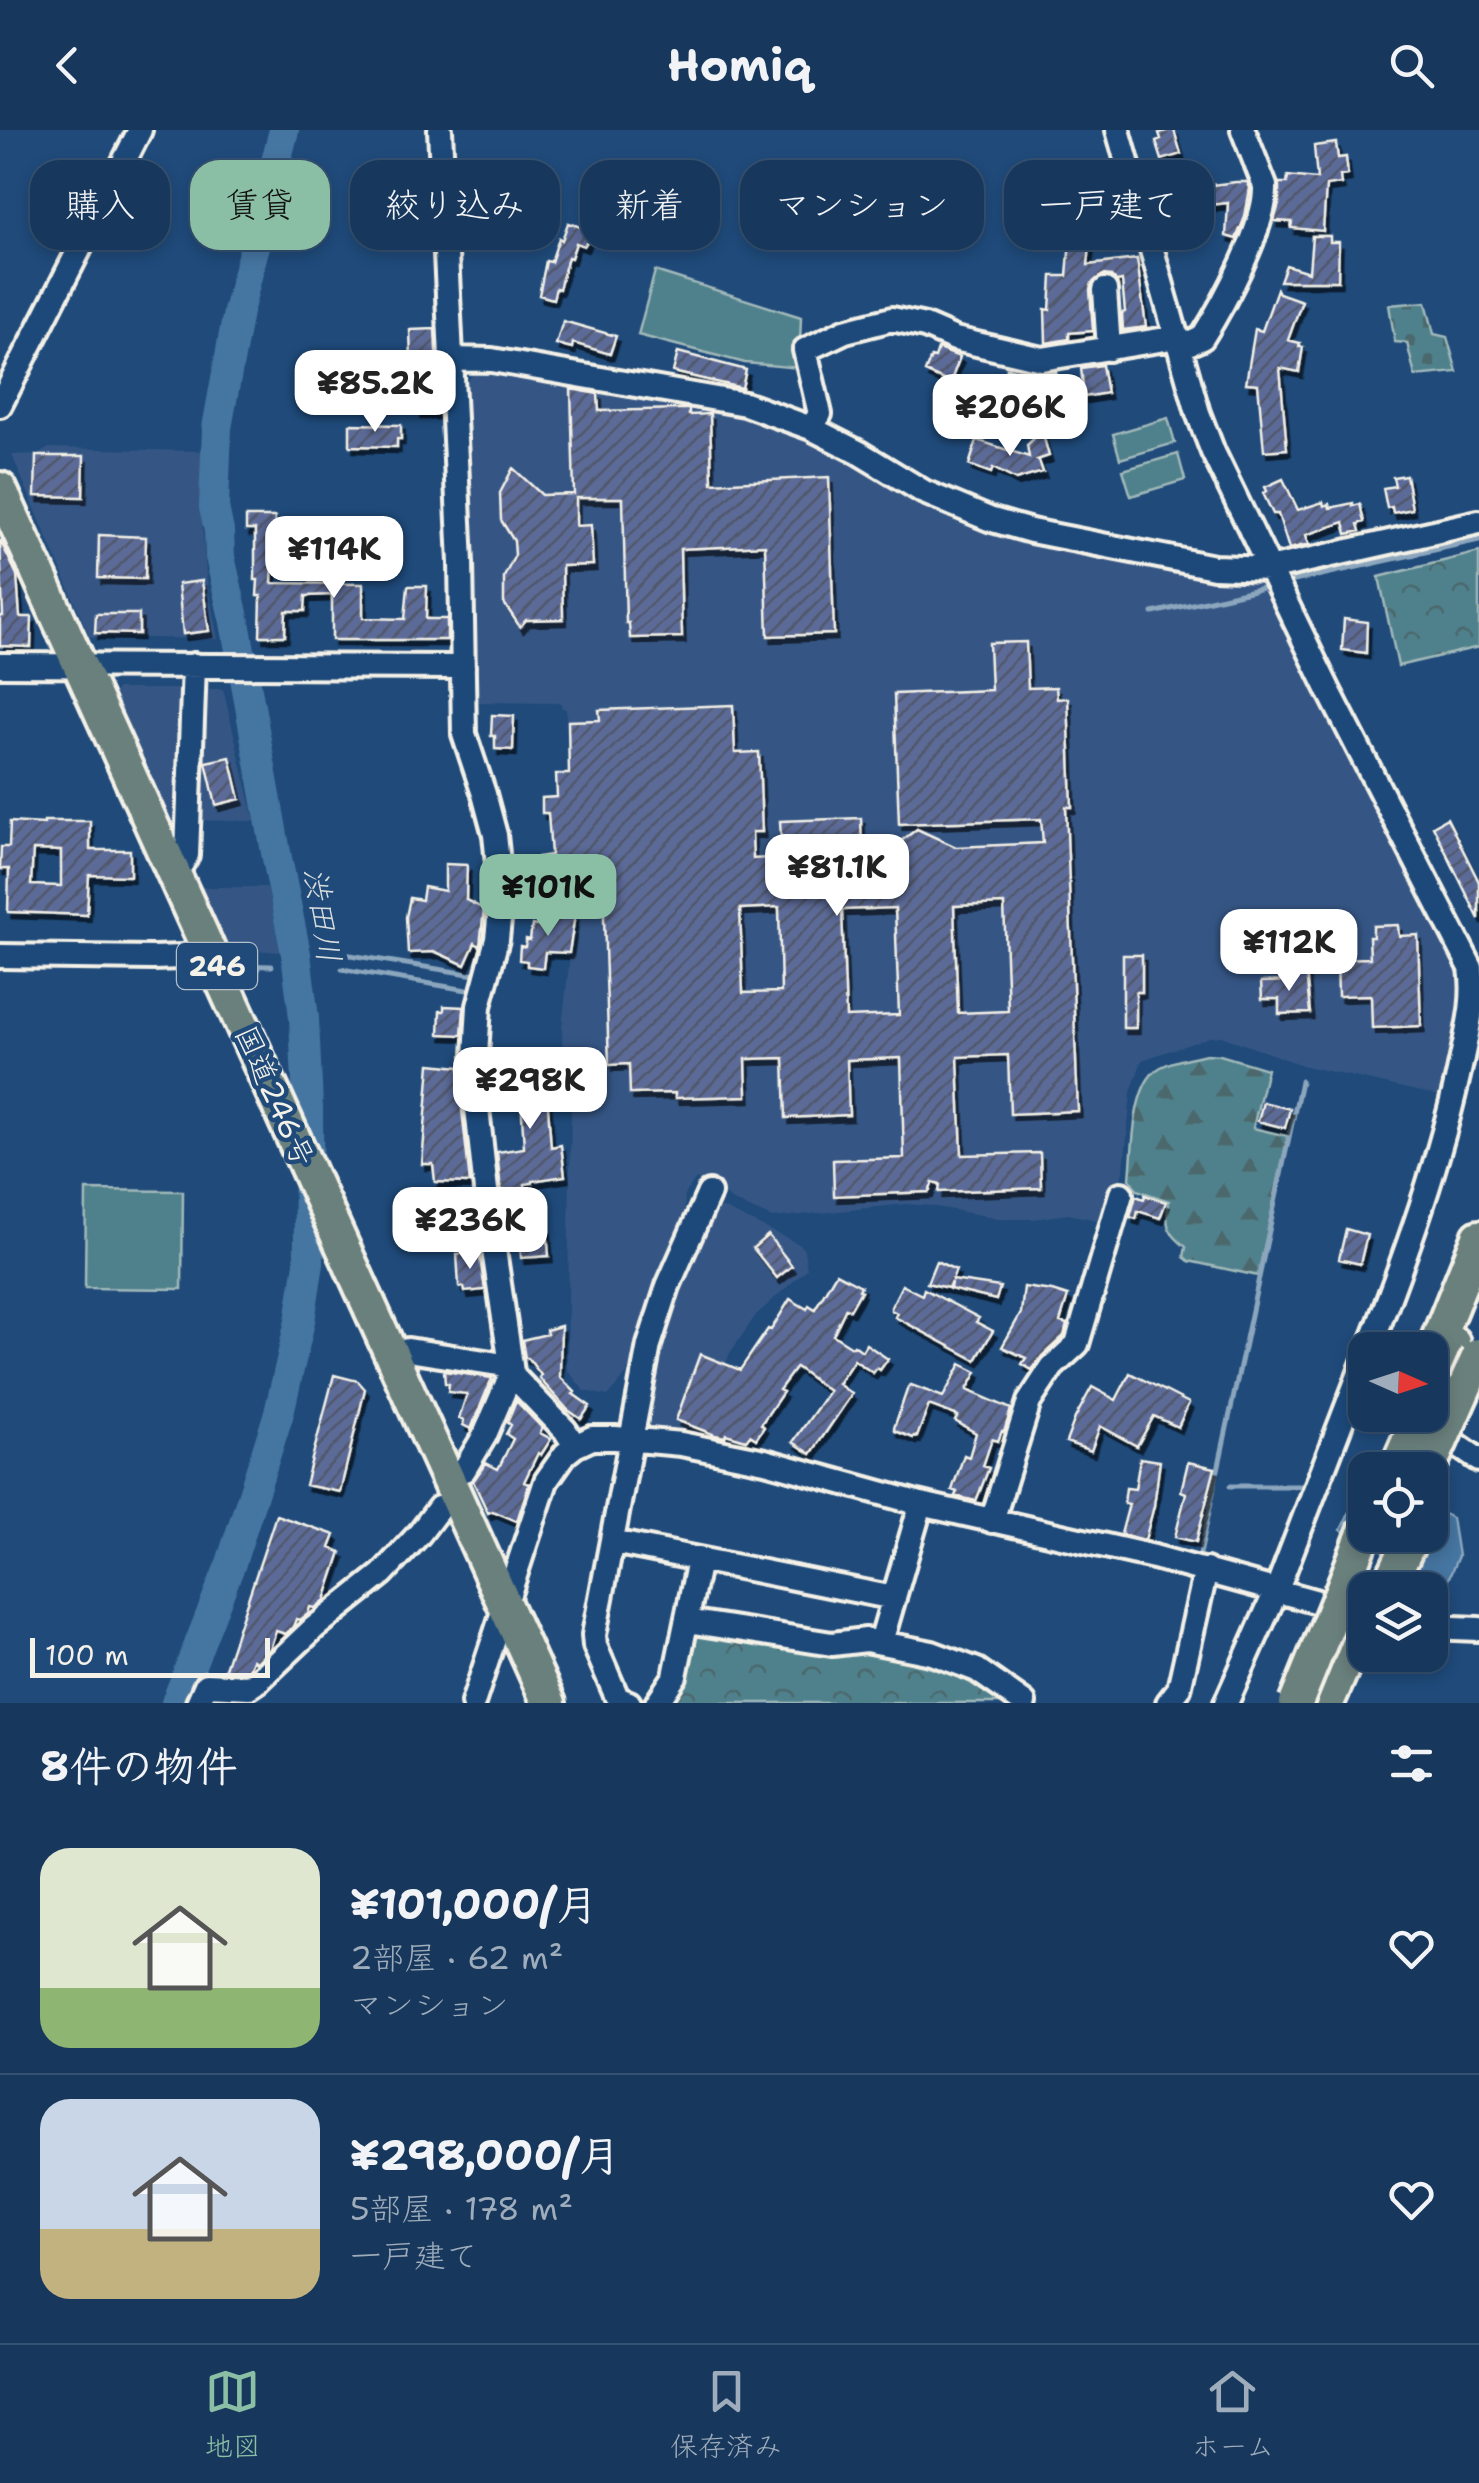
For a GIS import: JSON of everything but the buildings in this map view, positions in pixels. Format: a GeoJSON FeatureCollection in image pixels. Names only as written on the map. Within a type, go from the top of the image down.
{"type":"FeatureCollection","features":[{"type":"Feature","properties":{"kind":"highway","name":"国道246号"},"geometry":{"type":"LineString","coordinates":[[0,489],[549,1703]]}},
{"type":"Feature","properties":{"kind":"highway"},"geometry":{"type":"LineString","coordinates":[[1441,1332],[1479,1237]]}},
{"type":"Feature","properties":{"kind":"highway"},"geometry":{"type":"LineString","coordinates":[[1448,1355],[1479,1287]]}},
{"type":"Feature","properties":{"kind":"highway"},"geometry":{"type":"LineString","coordinates":[[1436,1452],[1479,1356]]}},
{"type":"Feature","properties":{"kind":"highway"},"geometry":{"type":"LineString","coordinates":[[1448,1458],[1479,1390]]}},
{"type":"Feature","properties":{"kind":"highway"},"geometry":{"type":"LineString","coordinates":[[1371,1572],[1387,1552]]}},
{"type":"Feature","properties":{"kind":"highway"},"geometry":{"type":"LineString","coordinates":[[1296,1703],[1348,1609]]}},
{"type":"Feature","properties":{"kind":"highway"},"geometry":{"type":"LineString","coordinates":[[1331,1694],[1348,1655]]}},
{"type":"Feature","properties":{"kind":"highway"},"geometry":{"type":"LineString","coordinates":[[1331,1694],[1348,1662]]}},
{"type":"Feature","properties":{"kind":"street"},"geometry":{"type":"LineString","coordinates":[[0,405],[140,130]]}},
{"type":"Feature","properties":{"kind":"street"},"geometry":{"type":"LineString","coordinates":[[440,130],[464,734],[484,794],[498,863],[499,920],[479,1006],[476,1072],[488,1209],[515,1378],[565,1430],[575,1446]]}},
{"type":"Feature","properties":{"kind":"street"},"geometry":{"type":"LineString","coordinates":[[1118,130],[1198,413],[1213,452],[1328,689],[1471,968],[1475,1011],[1456,1084],[1418,1218],[1376,1332]]}},
{"type":"Feature","properties":{"kind":"street"},"geometry":{"type":"LineString","coordinates":[[811,428],[820,414],[804,350],[845,331],[900,319],[955,339],[1038,358],[1202,338],[1260,225],[1265,186],[1242,130]]}},
{"type":"Feature","properties":{"kind":"street"},"geometry":{"type":"LineString","coordinates":[[1105,290],[1109,349]]}},
{"type":"Feature","properties":{"kind":"street"},"geometry":{"type":"LineString","coordinates":[[452,359],[492,360],[734,402],[811,428],[924,492],[1010,526],[1214,567],[1269,569],[1479,522]]}},
{"type":"Feature","properties":{"kind":"street"},"geometry":{"type":"LineString","coordinates":[[0,665],[464,667]]}},
{"type":"Feature","properties":{"kind":"street"},"geometry":{"type":"LineString","coordinates":[[175,875],[187,855],[194,665]]}},
{"type":"Feature","properties":{"kind":"street"},"geometry":{"type":"LineString","coordinates":[[0,956],[212,956]]}},
{"type":"Feature","properties":{"kind":"street"},"geometry":{"type":"LineString","coordinates":[[629,1703],[616,1695],[594,1646],[594,1635],[643,1370],[660,1308],[710,1192]]}},
{"type":"Feature","properties":{"kind":"street"},"geometry":{"type":"LineString","coordinates":[[992,1521],[1028,1402],[1052,1367],[1077,1344],[1121,1194]]}},
{"type":"Feature","properties":{"kind":"street"},"geometry":{"type":"LineString","coordinates":[[391,1353],[408,1350],[512,1369]]}},
{"type":"Feature","properties":{"kind":"street"},"geometry":{"type":"LineString","coordinates":[[464,1470],[484,1435],[512,1369]]}},
{"type":"Feature","properties":{"kind":"street"},"geometry":{"type":"LineString","coordinates":[[1226,1703],[1277,1589],[1348,1411]]}},
{"type":"Feature","properties":{"kind":"street"},"geometry":{"type":"LineString","coordinates":[[1439,1432],[1479,1460]]}},
{"type":"Feature","properties":{"kind":"street"},"geometry":{"type":"LineString","coordinates":[[472,1703],[546,1481],[575,1446],[592,1438],[681,1444],[765,1461],[921,1504],[1206,1570],[1348,1611]]}},
{"type":"Feature","properties":{"kind":"street"},"geometry":{"type":"LineString","coordinates":[[881,1642],[921,1504]]}},
{"type":"Feature","properties":{"kind":"street"},"geometry":{"type":"LineString","coordinates":[[198,1703],[206,1686],[250,1687],[258,1681],[292,1646],[382,1574],[439,1508]]}},
{"type":"Feature","properties":{"kind":"street"},"geometry":{"type":"LineString","coordinates":[[613,1542],[894,1598]]}},
{"type":"Feature","properties":{"kind":"street"},"geometry":{"type":"LineString","coordinates":[[657,1703],[675,1676],[699,1560]]}},
{"type":"Feature","properties":{"kind":"street"},"geometry":{"type":"LineString","coordinates":[[1168,1703],[1180,1689],[1206,1570]]}},
{"type":"Feature","properties":{"kind":"street"},"geometry":{"type":"LineString","coordinates":[[687,1621],[832,1644],[866,1640],[932,1653],[977,1670],[1024,1703]]}},
{"type":"Feature","properties":{"kind":"street"},"geometry":{"type":"LineString","coordinates":[[1448,1628],[1479,1629]]}},
{"type":"Feature","properties":{"kind":"shaded area"},"geometry":{"type":"Polygon","coordinates":[[[481,371],[752,415],[831,447],[929,505],[1270,582],[1458,961],[1466,986],[1444,1097],[1305,1066],[1221,1036],[1142,1060],[1131,1092],[1124,1169],[1107,1222],[1068,1214],[1003,1219],[906,1204],[772,1218],[696,1179],[685,1193],[684,1215],[626,1375],[608,1396],[585,1391],[567,1370],[571,1106],[563,1071],[562,1028],[580,901],[566,709],[561,703],[475,699],[477,639],[467,391],[469,379],[481,371]]]}},
{"type":"Feature","properties":{"kind":"shaded area"},"geometry":{"type":"Polygon","coordinates":[[[49,448],[201,451],[206,576],[218,639],[90,637],[12,455],[39,454],[49,448]]]}},
{"type":"Feature","properties":{"kind":"shaded area"},"geometry":{"type":"Polygon","coordinates":[[[117,689],[223,689],[255,821],[171,820],[115,693],[117,689]]]}},
{"type":"Feature","properties":{"kind":"shaded area"},"geometry":{"type":"Polygon","coordinates":[[[201,887],[267,887],[280,952],[228,948],[201,887]]]}},
{"type":"Feature","properties":{"kind":"shaded area"},"geometry":{"type":"Polygon","coordinates":[[[723,1208],[799,1244],[807,1269],[756,1315],[730,1353],[699,1434],[648,1428],[658,1365],[674,1307],[716,1209],[723,1208]]]}},
{"type":"Feature","properties":{"kind":"shaded area"},"geometry":{"type":"Polygon","coordinates":[[[1348,1515],[1348,1533],[1341,1530],[1348,1515]]]}},
{"type":"Feature","properties":{"kind":"shaded area"},"geometry":{"type":"Polygon","coordinates":[[[1448,1516],[1452,1518],[1458,1556],[1448,1580],[1448,1572],[1427,1572],[1386,1552],[1448,1552],[1448,1516]]]}},
{"type":"Feature","properties":{"kind":"green space"},"geometry":{"type":"Polygon","coordinates":[[[655,271],[801,317],[799,368],[745,363],[638,335],[655,271]]]}},
{"type":"Feature","properties":{"kind":"green space"},"geometry":{"type":"Polygon","coordinates":[[[1426,302],[1434,334],[1447,337],[1457,372],[1415,376],[1407,343],[1395,342],[1389,305],[1426,302]]]}},
{"type":"Feature","properties":{"kind":"green space"},"geometry":{"type":"Polygon","coordinates":[[[1168,418],[1175,443],[1120,459],[1113,434],[1168,418]]]}},
{"type":"Feature","properties":{"kind":"green space"},"geometry":{"type":"Polygon","coordinates":[[[1178,454],[1185,480],[1131,496],[1123,470],[1178,454]]]}},
{"type":"Feature","properties":{"kind":"green space"},"geometry":{"type":"Polygon","coordinates":[[[1479,552],[1479,647],[1398,666],[1379,577],[1479,552]]]}},
{"type":"Feature","properties":{"kind":"green space"},"geometry":{"type":"Polygon","coordinates":[[[1206,1054],[1267,1069],[1253,1128],[1288,1136],[1258,1276],[1189,1261],[1184,1257],[1186,1247],[1169,1228],[1169,1201],[1137,1190],[1130,1179],[1135,1122],[1147,1081],[1165,1065],[1206,1054]]]}},
{"type":"Feature","properties":{"kind":"green space"},"geometry":{"type":"Polygon","coordinates":[[[86,1190],[183,1191],[182,1289],[85,1288],[86,1190]]]}},
{"type":"Feature","properties":{"kind":"green space"},"geometry":{"type":"Polygon","coordinates":[[[697,1632],[862,1650],[958,1675],[1001,1703],[667,1703],[692,1635],[697,1632]]]}},
{"type":"Feature","properties":{"kind":"waterway","name":"渋田川"},"geometry":{"type":"LineString","coordinates":[[176,1703],[231,1563],[279,1413],[309,1263],[308,1107],[296,954],[220,557],[214,507],[217,428],[238,312],[284,130]]}},
{"type":"Feature","properties":{"kind":"waterway"},"geometry":{"type":"LineString","coordinates":[[1294,581],[1479,540]]}},
{"type":"Feature","properties":{"kind":"waterway"},"geometry":{"type":"LineString","coordinates":[[1153,613],[1267,587]]}},
{"type":"Feature","properties":{"kind":"waterway"},"geometry":{"type":"LineString","coordinates":[[296,954],[307,950]]}},
{"type":"Feature","properties":{"kind":"waterway"},"geometry":{"type":"LineString","coordinates":[[319,950],[475,975]]}},
{"type":"Feature","properties":{"kind":"waterway"},"geometry":{"type":"LineString","coordinates":[[236,965],[272,966]]}},
{"type":"Feature","properties":{"kind":"waterway"},"geometry":{"type":"LineString","coordinates":[[242,978],[257,978],[258,966]]}},
{"type":"Feature","properties":{"kind":"waterway"},"geometry":{"type":"LineString","coordinates":[[342,969],[473,991]]}},
{"type":"Feature","properties":{"kind":"waterway"},"geometry":{"type":"LineString","coordinates":[[1200,1554],[1301,1081]]}},
{"type":"Feature","properties":{"kind":"waterway"},"geometry":{"type":"LineString","coordinates":[[1230,1486],[1300,1486]]}}]}
